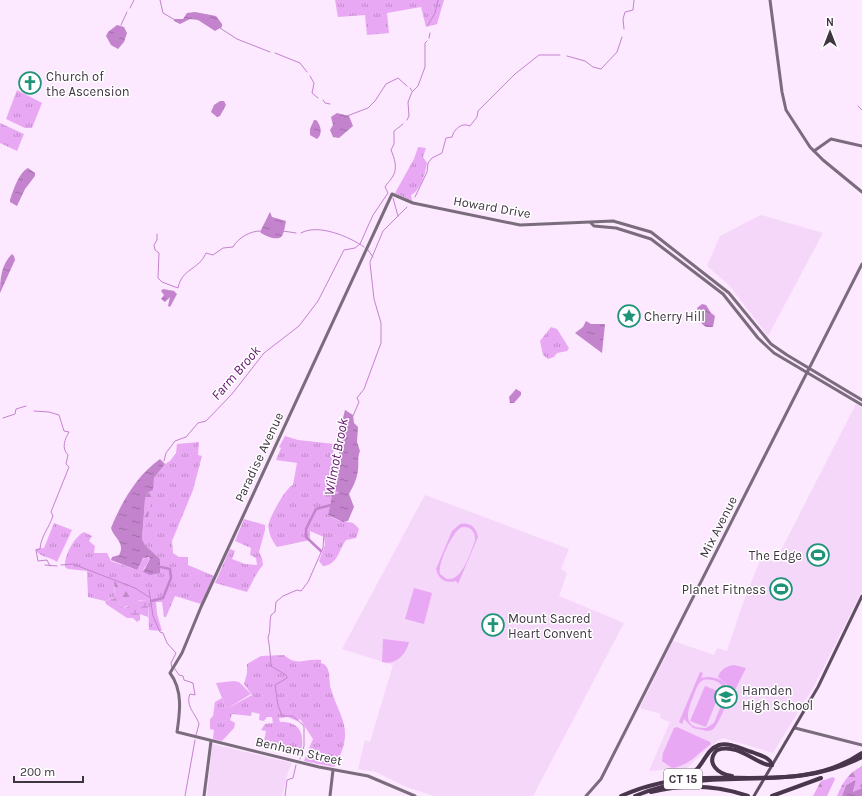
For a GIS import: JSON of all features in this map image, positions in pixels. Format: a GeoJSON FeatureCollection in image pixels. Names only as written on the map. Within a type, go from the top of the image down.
{"type":"FeatureCollection","features":[{"type":"Feature","properties":{"kind":"highway"},"geometry":{"type":"LineString","coordinates":[[656,784],[692,773],[700,766],[710,752],[719,745],[731,746],[755,754],[770,760],[772,765]]}},
{"type":"Feature","properties":{"kind":"highway"},"geometry":{"type":"LineString","coordinates":[[748,778],[728,775],[716,769],[713,765],[714,753],[722,748],[729,748],[749,755],[767,765],[772,765]]}},
{"type":"Feature","properties":{"kind":"highway","name":"CT 15"},"geometry":{"type":"LineString","coordinates":[[834,769],[862,753]]}},
{"type":"Feature","properties":{"kind":"highway","name":"CT 15"},"geometry":{"type":"LineString","coordinates":[[637,795],[657,788],[682,783],[756,779],[807,779],[862,757]]}},
{"type":"Feature","properties":{"kind":"highway"},"geometry":{"type":"LineString","coordinates":[[772,796],[834,769]]}},
{"type":"Feature","properties":{"kind":"highway","name":"CT 15"},"geometry":{"type":"LineString","coordinates":[[621,796],[656,784],[701,778],[756,779]]}},
{"type":"Feature","properties":{"kind":"highway"},"geometry":{"type":"LineString","coordinates":[[637,795],[670,788],[694,787],[722,789],[748,796]]}},
{"type":"Feature","properties":{"kind":"main road"},"geometry":{"type":"LineString","coordinates":[[754,796],[795,728],[826,672],[862,596]]}},
{"type":"Feature","properties":{"kind":"street"},"geometry":{"type":"LineString","coordinates":[[770,0],[785,105],[793,121],[814,151],[862,192]]}},
{"type":"Feature","properties":{"kind":"street"},"geometry":{"type":"LineString","coordinates":[[814,151],[831,139],[862,146]]}},
{"type":"Feature","properties":{"kind":"street","name":"Howard Drive"},"geometry":{"type":"LineString","coordinates":[[392,194],[413,203],[520,225],[591,223],[597,220],[613,221],[651,232],[731,296],[763,336],[809,371]]}},
{"type":"Feature","properties":{"kind":"street","name":"Paradise Avenue"},"geometry":{"type":"LineString","coordinates":[[176,732],[180,694],[178,687],[170,673],[182,653],[203,603],[392,194]]}},
{"type":"Feature","properties":{"kind":"street","name":"Howard Drive"},"geometry":{"type":"LineString","coordinates":[[591,223],[594,226],[616,228],[651,239],[727,299],[762,343],[774,353],[809,371]]}},
{"type":"Feature","properties":{"kind":"street","name":"Mix Avenue"},"geometry":{"type":"LineString","coordinates":[[586,796],[601,779],[862,264]]}},
{"type":"Feature","properties":{"kind":"street"},"geometry":{"type":"LineString","coordinates":[[727,299],[731,296]]}},
{"type":"Feature","properties":{"kind":"street"},"geometry":{"type":"LineString","coordinates":[[741,316],[745,313]]}},
{"type":"Feature","properties":{"kind":"street"},"geometry":{"type":"LineString","coordinates":[[774,353],[777,348]]}},
{"type":"Feature","properties":{"kind":"street"},"geometry":{"type":"LineString","coordinates":[[809,371],[862,400]]}},
{"type":"Feature","properties":{"kind":"street"},"geometry":{"type":"LineString","coordinates":[[809,371],[862,405]]}},
{"type":"Feature","properties":{"kind":"street"},"geometry":{"type":"LineString","coordinates":[[795,728],[862,745]]}},
{"type":"Feature","properties":{"kind":"street","name":"Benham Street"},"geometry":{"type":"LineString","coordinates":[[176,732],[335,770],[368,776],[415,796]]}},
{"type":"Feature","properties":{"kind":"street"},"geometry":{"type":"LineString","coordinates":[[204,796],[211,741]]}},
{"type":"Feature","properties":{"kind":"street"},"geometry":{"type":"LineString","coordinates":[[330,796],[335,770]]}},
{"type":"Feature","properties":{"kind":"shaded area"},"geometry":{"type":"Polygon","coordinates":[[[761,215],[823,233],[768,336],[729,285],[707,266],[720,236],[761,215]]]}},
{"type":"Feature","properties":{"kind":"shaded area"},"geometry":{"type":"Polygon","coordinates":[[[856,404],[862,408],[862,591],[814,686],[773,753],[723,738],[713,744],[687,768],[649,771],[670,722],[660,718],[661,714],[640,708],[673,641],[714,655],[717,648],[727,651],[743,603],[761,558],[775,562],[856,404]]]}},
{"type":"Feature","properties":{"kind":"shaded area"},"geometry":{"type":"Polygon","coordinates":[[[425,495],[569,549],[561,569],[567,573],[559,596],[624,623],[533,796],[434,796],[404,786],[376,772],[358,769],[365,740],[370,742],[393,665],[342,649],[425,495]]]}},
{"type":"Feature","properties":{"kind":"shaded area"},"geometry":{"type":"Polygon","coordinates":[[[212,744],[292,763],[288,772],[282,796],[207,796],[212,744]]]}},
{"type":"Feature","properties":{"kind":"green space"},"geometry":{"type":"Polygon","coordinates":[[[335,0],[444,0],[437,24],[426,27],[421,7],[387,13],[389,33],[367,35],[365,15],[338,17],[335,0]]]}},
{"type":"Feature","properties":{"kind":"green space"},"geometry":{"type":"Polygon","coordinates":[[[17,90],[42,103],[32,128],[25,128],[6,119],[17,90]]]}},
{"type":"Feature","properties":{"kind":"green space"},"geometry":{"type":"Polygon","coordinates":[[[0,123],[24,134],[17,151],[0,143],[0,123]]]}},
{"type":"Feature","properties":{"kind":"green space"},"geometry":{"type":"Polygon","coordinates":[[[418,147],[426,148],[423,157],[427,163],[424,177],[420,186],[411,195],[412,201],[395,193],[414,159],[418,147]]]}},
{"type":"Feature","properties":{"kind":"green space"},"geometry":{"type":"Polygon","coordinates":[[[551,327],[557,329],[569,348],[567,351],[557,353],[554,357],[548,359],[543,355],[540,341],[551,327]]]}},
{"type":"Feature","properties":{"kind":"green space"},"geometry":{"type":"Polygon","coordinates":[[[285,436],[298,440],[334,444],[331,474],[337,475],[335,490],[340,493],[332,495],[328,515],[339,521],[352,523],[359,529],[356,538],[346,540],[338,556],[328,565],[323,566],[319,561],[325,545],[324,537],[310,531],[310,540],[277,547],[270,535],[270,519],[283,496],[293,485],[297,463],[276,460],[281,448],[279,447],[285,436]]]}},
{"type":"Feature","properties":{"kind":"green space"},"geometry":{"type":"Polygon","coordinates":[[[199,442],[198,455],[202,456],[193,490],[172,541],[173,553],[179,557],[188,557],[188,565],[214,576],[201,604],[175,596],[166,617],[164,617],[162,602],[156,602],[157,614],[162,631],[149,630],[148,600],[114,582],[115,597],[105,601],[88,597],[87,571],[68,569],[65,567],[66,558],[73,542],[80,534],[84,532],[92,536],[89,541],[95,546],[94,553],[107,553],[111,561],[137,570],[141,561],[146,556],[150,559],[143,570],[160,559],[145,545],[142,539],[154,478],[176,453],[177,444],[199,442]]]}},
{"type":"Feature","properties":{"kind":"green space"},"geometry":{"type":"Polygon","coordinates":[[[153,490],[144,538],[142,539],[145,498],[147,493],[153,490]]]}},
{"type":"Feature","properties":{"kind":"green space"},"geometry":{"type":"Polygon","coordinates":[[[244,519],[265,525],[259,552],[263,565],[247,592],[215,583],[230,549],[235,551],[232,559],[245,564],[257,565],[256,558],[250,555],[251,548],[235,541],[244,519]]]}},
{"type":"Feature","properties":{"kind":"green space"},"geometry":{"type":"Polygon","coordinates":[[[54,523],[72,530],[57,562],[39,554],[35,549],[44,548],[54,523]]]}},
{"type":"Feature","properties":{"kind":"green space"},"geometry":{"type":"Polygon","coordinates":[[[460,524],[467,524],[476,530],[478,537],[458,584],[456,581],[449,582],[443,580],[437,573],[436,569],[452,531],[460,524]],[[462,527],[454,534],[443,556],[440,574],[447,579],[453,578],[462,571],[475,541],[474,532],[462,527]]]}},
{"type":"Feature","properties":{"kind":"green space"},"geometry":{"type":"Polygon","coordinates":[[[114,581],[134,589],[148,600],[139,600],[123,608],[115,597],[114,581]]]}},
{"type":"Feature","properties":{"kind":"green space"},"geometry":{"type":"Polygon","coordinates":[[[414,588],[432,593],[424,624],[405,619],[414,588]]]}},
{"type":"Feature","properties":{"kind":"green space"},"geometry":{"type":"Polygon","coordinates":[[[115,597],[123,608],[127,607],[132,601],[148,600],[148,617],[140,614],[140,620],[137,622],[133,618],[127,618],[106,604],[105,601],[115,597]]]}},
{"type":"Feature","properties":{"kind":"green space"},"geometry":{"type":"Polygon","coordinates":[[[383,639],[409,642],[400,658],[396,661],[387,663],[382,662],[383,639]]]}},
{"type":"Feature","properties":{"kind":"green space"},"geometry":{"type":"Polygon","coordinates":[[[284,655],[293,661],[321,660],[321,663],[327,667],[331,689],[345,727],[344,744],[334,767],[304,761],[313,739],[300,719],[297,721],[288,717],[279,718],[280,722],[294,724],[298,728],[302,737],[302,749],[300,756],[266,744],[264,741],[266,731],[261,730],[265,724],[273,723],[272,717],[267,717],[264,721],[259,720],[260,714],[252,712],[251,716],[232,714],[230,720],[235,723],[234,728],[222,741],[213,739],[214,730],[210,729],[210,719],[213,716],[215,702],[222,698],[226,708],[228,708],[252,695],[244,684],[247,673],[247,664],[261,656],[284,655]]]}},
{"type":"Feature","properties":{"kind":"green space"},"geometry":{"type":"Polygon","coordinates":[[[734,665],[746,668],[735,690],[733,690],[718,677],[720,672],[728,666],[734,665]]]}},
{"type":"Feature","properties":{"kind":"green space"},"geometry":{"type":"Polygon","coordinates":[[[700,672],[703,673],[701,678],[710,677],[718,679],[725,684],[729,692],[728,699],[717,724],[713,729],[707,731],[693,728],[684,719],[682,724],[679,722],[700,672]],[[703,680],[698,685],[688,714],[690,723],[698,728],[706,728],[714,723],[726,693],[723,686],[714,680],[703,680]]]}},
{"type":"Feature","properties":{"kind":"green space"},"geometry":{"type":"Polygon","coordinates":[[[234,681],[239,682],[251,694],[226,708],[216,683],[234,681]]]}},
{"type":"Feature","properties":{"kind":"green space"},"geometry":{"type":"Polygon","coordinates":[[[705,686],[720,692],[706,727],[690,721],[705,686]]]}},
{"type":"Feature","properties":{"kind":"green space"},"geometry":{"type":"Polygon","coordinates":[[[677,727],[710,742],[711,744],[688,762],[672,768],[662,761],[663,753],[674,728],[677,727]]]}},
{"type":"Feature","properties":{"kind":"green space"},"geometry":{"type":"Polygon","coordinates":[[[862,766],[862,788],[853,793],[856,780],[846,785],[842,796],[837,796],[846,778],[862,766]]]}},
{"type":"Feature","properties":{"kind":"green space"},"geometry":{"type":"Polygon","coordinates":[[[833,777],[835,779],[827,796],[813,796],[821,781],[833,777]]]}},
{"type":"Feature","properties":{"kind":"water"},"geometry":{"type":"Polygon","coordinates":[[[195,12],[216,16],[222,24],[222,27],[215,31],[198,20],[190,19],[180,24],[174,21],[174,19],[183,19],[187,13],[195,12]]]}},
{"type":"Feature","properties":{"kind":"water"},"geometry":{"type":"Polygon","coordinates":[[[117,25],[124,27],[127,33],[124,42],[118,49],[111,45],[106,36],[108,32],[117,25]]]}},
{"type":"Feature","properties":{"kind":"water"},"geometry":{"type":"Polygon","coordinates":[[[220,101],[224,101],[226,105],[220,116],[217,117],[211,112],[214,105],[220,101]]]}},
{"type":"Feature","properties":{"kind":"water"},"geometry":{"type":"Polygon","coordinates":[[[337,113],[349,116],[353,126],[339,138],[333,137],[330,130],[333,125],[331,117],[337,113]]]}},
{"type":"Feature","properties":{"kind":"water"},"geometry":{"type":"Polygon","coordinates":[[[314,120],[318,122],[321,130],[317,139],[310,135],[310,129],[314,120]]]}},
{"type":"Feature","properties":{"kind":"water"},"geometry":{"type":"Polygon","coordinates":[[[28,168],[35,173],[35,176],[25,189],[17,206],[10,202],[10,200],[19,178],[28,168]]]}},
{"type":"Feature","properties":{"kind":"water"},"geometry":{"type":"Polygon","coordinates":[[[270,212],[272,217],[286,221],[283,234],[279,238],[270,237],[260,232],[270,212]]]}},
{"type":"Feature","properties":{"kind":"water"},"geometry":{"type":"Polygon","coordinates":[[[12,254],[15,260],[0,293],[3,267],[12,254]]]}},
{"type":"Feature","properties":{"kind":"water"},"geometry":{"type":"Polygon","coordinates":[[[163,289],[174,291],[177,294],[170,307],[168,306],[170,297],[165,302],[161,299],[164,295],[161,291],[163,289]]]}},
{"type":"Feature","properties":{"kind":"water"},"geometry":{"type":"Polygon","coordinates":[[[702,304],[706,305],[715,316],[713,327],[706,327],[702,324],[697,308],[702,304]]]}},
{"type":"Feature","properties":{"kind":"water"},"geometry":{"type":"Polygon","coordinates":[[[586,321],[591,324],[605,324],[602,353],[575,333],[583,327],[586,321]]]}},
{"type":"Feature","properties":{"kind":"water"},"geometry":{"type":"Polygon","coordinates":[[[516,389],[521,392],[521,395],[514,403],[510,403],[509,397],[516,389]]]}},
{"type":"Feature","properties":{"kind":"water"},"geometry":{"type":"Polygon","coordinates":[[[345,410],[353,415],[354,423],[358,427],[357,442],[360,451],[357,477],[349,494],[354,507],[348,521],[343,522],[328,515],[332,495],[339,493],[335,490],[335,481],[341,461],[339,452],[342,446],[342,422],[345,410]]]}},
{"type":"Feature","properties":{"kind":"water"},"geometry":{"type":"Polygon","coordinates":[[[160,459],[165,464],[154,478],[153,490],[147,493],[145,499],[142,539],[145,545],[160,559],[160,573],[150,575],[143,572],[150,559],[149,557],[143,558],[137,570],[111,560],[112,557],[119,555],[121,547],[111,528],[125,499],[137,481],[160,459]]]}},
{"type":"Feature","properties":{"kind":"water"},"geometry":{"type":"Polygon","coordinates":[[[856,780],[853,792],[862,788],[862,796],[842,796],[846,785],[856,780]]]}},
{"type":"Feature","properties":{"kind":"waterway"},"geometry":{"type":"LineString","coordinates":[[130,8],[134,0]]}},
{"type":"Feature","properties":{"kind":"waterway"},"geometry":{"type":"LineString","coordinates":[[160,0],[163,13],[175,20]]}},
{"type":"Feature","properties":{"kind":"waterway"},"geometry":{"type":"LineString","coordinates":[[428,25],[435,13],[438,0]]}},
{"type":"Feature","properties":{"kind":"waterway","name":"Wilmot Brook"},"geometry":{"type":"LineString","coordinates":[[624,29],[623,19],[625,12],[633,10],[634,0]]}},
{"type":"Feature","properties":{"kind":"waterway"},"geometry":{"type":"LineString","coordinates":[[121,25],[127,12]]}},
{"type":"Feature","properties":{"kind":"waterway"},"geometry":{"type":"LineString","coordinates":[[220,28],[237,39],[270,52]]}},
{"type":"Feature","properties":{"kind":"waterway"},"geometry":{"type":"LineString","coordinates":[[429,38],[430,33]]}},
{"type":"Feature","properties":{"kind":"waterway","name":"Wilmot Brook"},"geometry":{"type":"LineString","coordinates":[[567,56],[585,61],[593,67],[601,69],[617,52],[622,37]]}},
{"type":"Feature","properties":{"kind":"waterway"},"geometry":{"type":"LineString","coordinates":[[407,120],[409,116],[408,102],[412,92],[418,86],[425,67],[425,43],[427,41]]}},
{"type":"Feature","properties":{"kind":"waterway"},"geometry":{"type":"LineString","coordinates":[[275,53],[300,63],[307,72]]}},
{"type":"Feature","properties":{"kind":"waterway","name":"Wilmot Brook"},"geometry":{"type":"LineString","coordinates":[[415,197],[427,172],[428,163],[432,158],[442,153],[446,138],[452,137],[456,129],[459,127],[464,125],[470,126],[477,117],[478,111],[515,74],[539,55],[560,55]]}},
{"type":"Feature","properties":{"kind":"waterway"},"geometry":{"type":"LineString","coordinates":[[310,76],[314,83],[312,93],[318,98]]}},
{"type":"Feature","properties":{"kind":"waterway"},"geometry":{"type":"LineString","coordinates":[[347,116],[368,108],[375,101],[386,84],[398,78],[407,86]]}},
{"type":"Feature","properties":{"kind":"waterway"},"geometry":{"type":"LineString","coordinates":[[323,100],[325,103],[330,104]]}},
{"type":"Feature","properties":{"kind":"waterway"},"geometry":{"type":"LineString","coordinates":[[858,106],[862,110]]}},
{"type":"Feature","properties":{"kind":"waterway","name":"Farm Brook"},"geometry":{"type":"LineString","coordinates":[[164,461],[166,453],[175,441],[186,437],[198,423],[206,421],[232,394],[264,353],[299,326],[318,301],[344,250],[355,248],[360,244],[373,215],[388,193],[385,187],[395,170],[391,150],[394,144],[394,131],[403,124]]}},
{"type":"Feature","properties":{"kind":"waterway"},"geometry":{"type":"LineString","coordinates":[[393,198],[398,216]]}},
{"type":"Feature","properties":{"kind":"waterway","name":"Wilmot Brook"},"geometry":{"type":"LineString","coordinates":[[370,262],[383,231],[407,207]]}},
{"type":"Feature","properties":{"kind":"waterway"},"geometry":{"type":"LineString","coordinates":[[301,233],[308,230],[325,230],[351,239],[364,247]]}},
{"type":"Feature","properties":{"kind":"waterway"},"geometry":{"type":"LineString","coordinates":[[157,234],[157,240],[154,245],[155,250],[159,253],[158,278],[162,282],[178,288],[183,276],[199,263],[206,253],[213,255],[223,248],[233,247],[245,236],[252,232],[260,231]]}},
{"type":"Feature","properties":{"kind":"waterway"},"geometry":{"type":"LineString","coordinates":[[283,231],[296,233]]}},
{"type":"Feature","properties":{"kind":"waterway","name":"Wilmot Brook"},"geometry":{"type":"LineString","coordinates":[[368,250],[373,257]]}},
{"type":"Feature","properties":{"kind":"waterway","name":"Wilmot Brook"},"geometry":{"type":"LineString","coordinates":[[353,416],[359,402],[357,398],[364,389],[381,343],[381,323],[374,299],[370,263]]}},
{"type":"Feature","properties":{"kind":"waterway"},"geometry":{"type":"LineString","coordinates":[[3,418],[15,414],[16,409],[26,406]]}},
{"type":"Feature","properties":{"kind":"waterway"},"geometry":{"type":"LineString","coordinates":[[34,411],[49,412],[59,415],[64,431],[69,432],[64,446],[68,455],[66,464],[69,467],[51,512],[53,516],[42,540],[40,549],[36,550],[38,561],[47,560],[50,566]]}},
{"type":"Feature","properties":{"kind":"waterway"},"geometry":{"type":"LineString","coordinates":[[321,551],[306,537],[306,529],[316,509],[331,505]]}},
{"type":"Feature","properties":{"kind":"waterway","name":"Wilmot Brook"},"geometry":{"type":"LineString","coordinates":[[300,759],[304,746],[304,726],[293,716],[282,716],[278,705],[275,685],[287,678],[286,675],[271,666],[268,638],[271,615],[275,612],[276,602],[283,596],[297,590],[301,591],[308,582],[323,548],[324,534]]}},
{"type":"Feature","properties":{"kind":"waterway"},"geometry":{"type":"LineString","coordinates":[[61,565],[73,564],[135,588],[149,597]]}},
{"type":"Feature","properties":{"kind":"waterway"},"geometry":{"type":"LineString","coordinates":[[45,565],[57,566]]}},
{"type":"Feature","properties":{"kind":"waterway"},"geometry":{"type":"LineString","coordinates":[[151,601],[163,598],[171,578],[170,569],[161,567]]}},
{"type":"Feature","properties":{"kind":"waterway","name":"Farm Brook"},"geometry":{"type":"LineString","coordinates":[[149,590],[153,616],[160,632],[163,633],[167,643],[176,653],[171,663],[172,668]]}},
{"type":"Feature","properties":{"kind":"waterway"},"geometry":{"type":"LineString","coordinates":[[175,669],[179,675],[183,676],[184,680],[193,683],[195,695],[190,694],[189,702],[199,724],[196,735]]}},
{"type":"Feature","properties":{"kind":"waterway"},"geometry":{"type":"LineString","coordinates":[[185,796],[195,740]]}},
{"type":"Feature","properties":{"kind":"waterway","name":"Wilmot Brook"},"geometry":{"type":"LineString","coordinates":[[285,796],[287,780],[293,778],[296,765]]}},
{"type":"Feature","properties":{"kind":"place","name":"Church of the Ascension"},"geometry":{"type":"Point","coordinates":[30,83]}},
{"type":"Feature","properties":{"kind":"place","name":"Cherry Hill"},"geometry":{"type":"Point","coordinates":[629,316]}},
{"type":"Feature","properties":{"kind":"place","name":"The Edge"},"geometry":{"type":"Point","coordinates":[818,555]}},
{"type":"Feature","properties":{"kind":"place","name":"Planet Fitness"},"geometry":{"type":"Point","coordinates":[781,589]}},
{"type":"Feature","properties":{"kind":"place","name":"Mount Sacred Heart Convent"},"geometry":{"type":"Point","coordinates":[493,625]}},
{"type":"Feature","properties":{"kind":"place","name":"Hamden High School"},"geometry":{"type":"Point","coordinates":[726,697]}}]}
